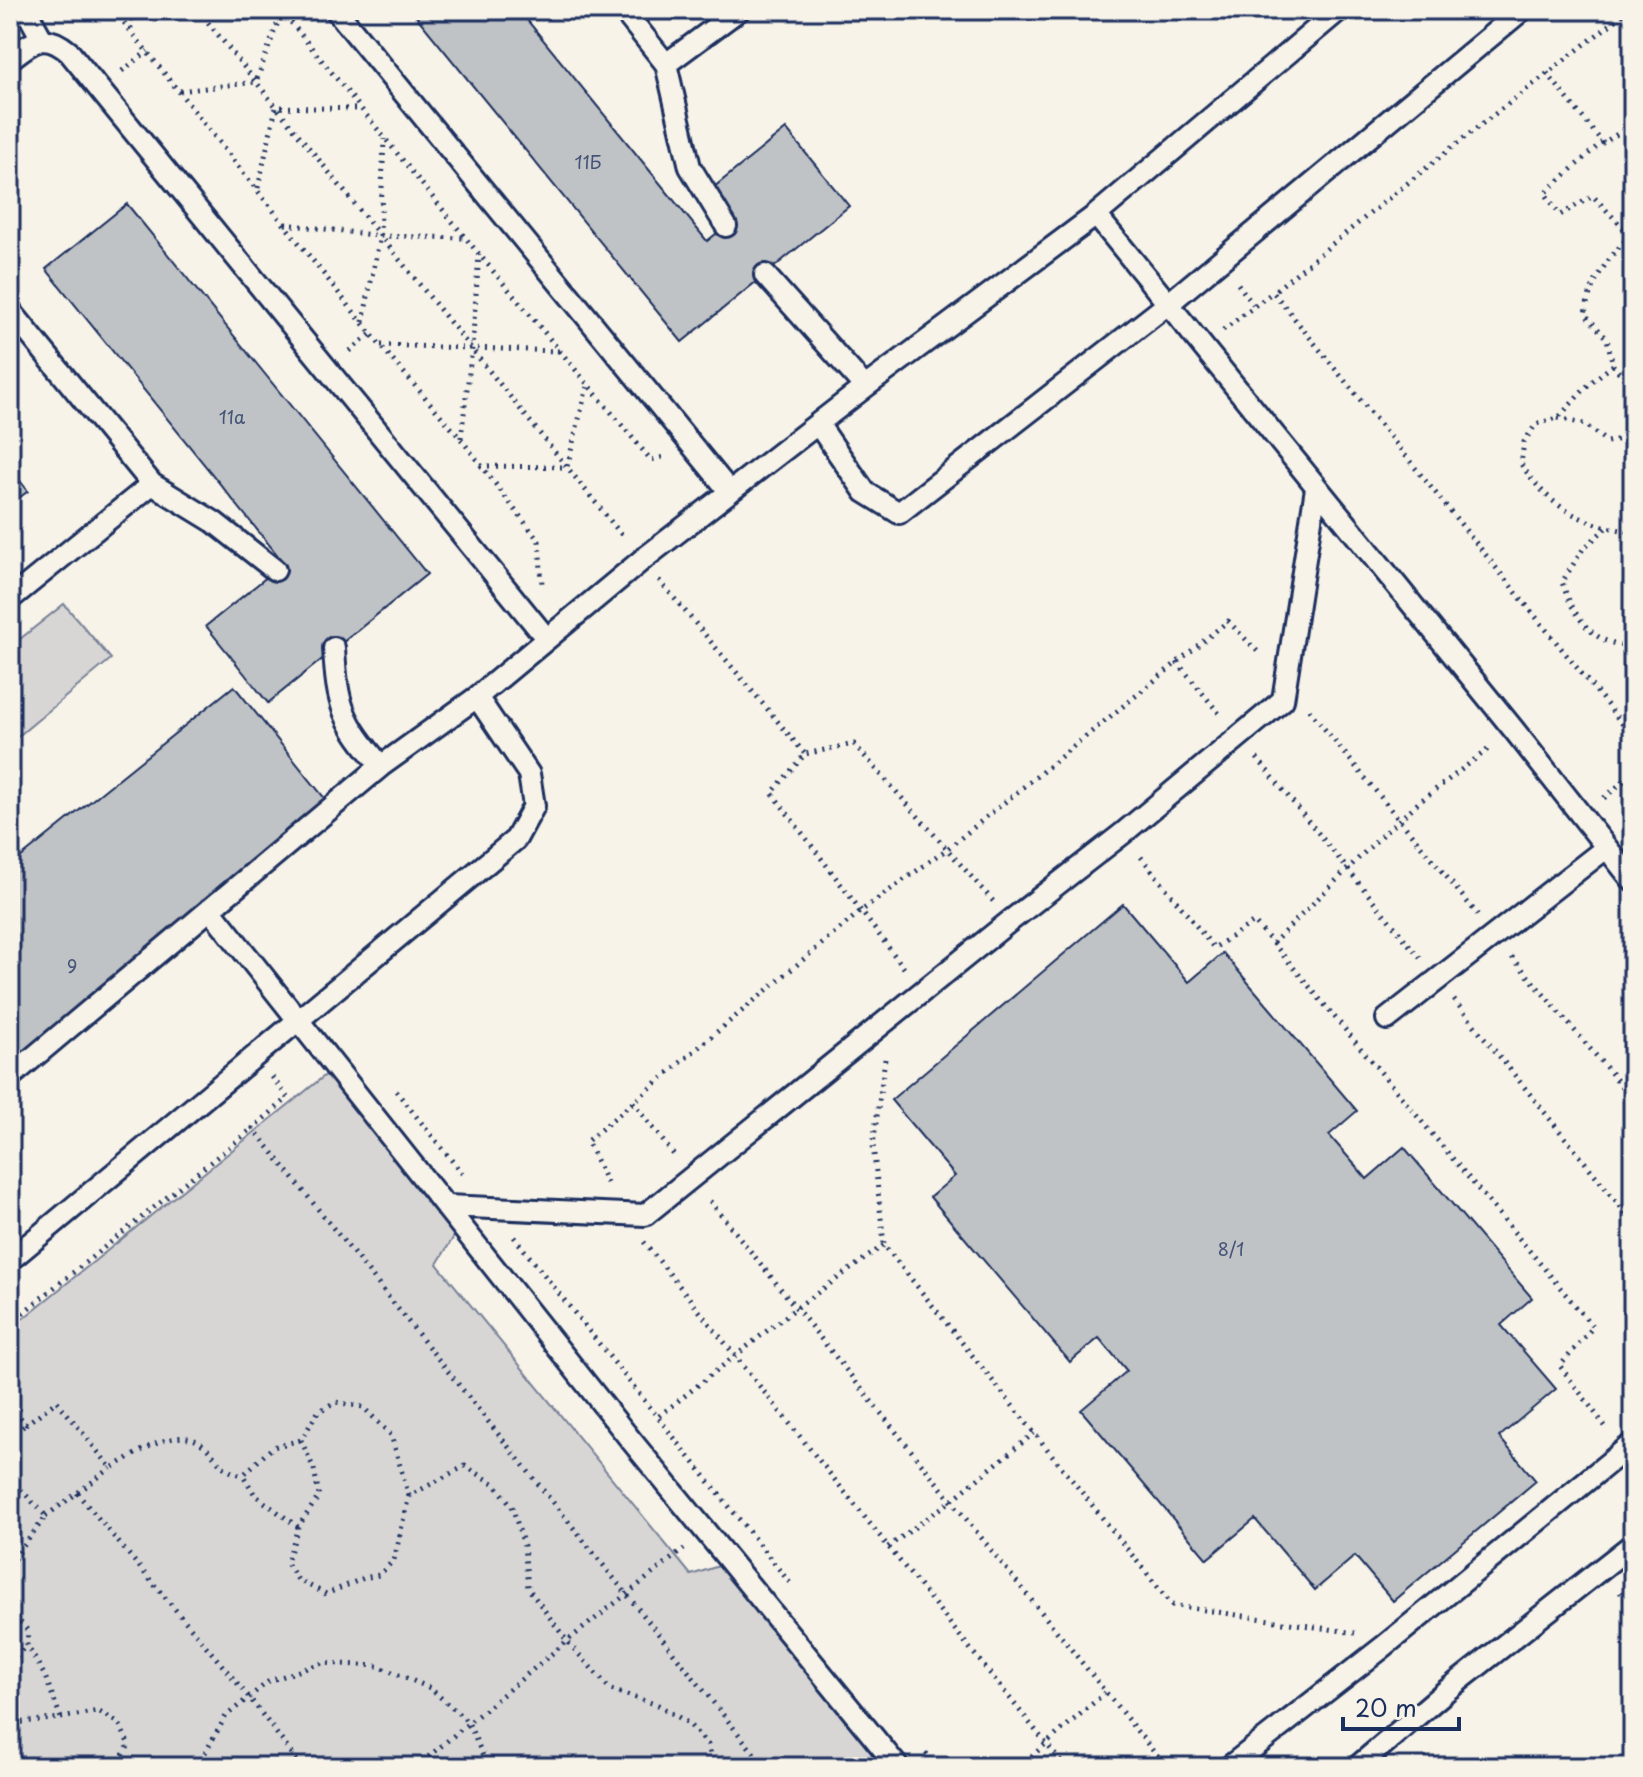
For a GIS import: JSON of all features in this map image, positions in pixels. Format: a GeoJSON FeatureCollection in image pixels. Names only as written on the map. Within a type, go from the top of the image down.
{"type":"FeatureCollection","features":[{"type":"Feature","properties":{"kind":"lane"},"geometry":{"type":"LineString","coordinates":[[26,10],[42,39]]}},
{"type":"Feature","properties":{"kind":"lane"},"geometry":{"type":"LineString","coordinates":[[336,10],[730,492]]}},
{"type":"Feature","properties":{"kind":"lane"},"geometry":{"type":"LineString","coordinates":[[623,10],[666,64],[690,167],[726,226]]}},
{"type":"Feature","properties":{"kind":"lane"},"geometry":{"type":"LineString","coordinates":[[666,64],[739,10]]}},
{"type":"Feature","properties":{"kind":"lane"},"geometry":{"type":"LineString","coordinates":[[10,1077],[381,766],[477,697],[642,560],[865,387],[1096,215],[1339,10]]}},
{"type":"Feature","properties":{"kind":"lane"},"geometry":{"type":"LineString","coordinates":[[818,424],[865,492],[899,513],[1168,304],[1522,10]]}},
{"type":"Feature","properties":{"kind":"lane"},"geometry":{"type":"LineString","coordinates":[[10,59],[29,44],[42,39],[56,41],[69,52],[547,639]]}},
{"type":"Feature","properties":{"kind":"lane"},"geometry":{"type":"LineString","coordinates":[[1096,215],[1633,881]]}},
{"type":"Feature","properties":{"kind":"lane"},"geometry":{"type":"LineString","coordinates":[[765,275],[865,387]]}},
{"type":"Feature","properties":{"kind":"lane"},"geometry":{"type":"LineString","coordinates":[[10,310],[152,484],[214,522],[275,570]]}},
{"type":"Feature","properties":{"kind":"lane"},"geometry":{"type":"LineString","coordinates":[[10,599],[152,484]]}},
{"type":"Feature","properties":{"kind":"lane"},"geometry":{"type":"LineString","coordinates":[[447,1206],[645,1215],[1122,834],[1283,700],[1316,488]]}},
{"type":"Feature","properties":{"kind":"lane"},"geometry":{"type":"LineString","coordinates":[[334,648],[336,687],[343,714],[381,766]]}},
{"type":"Feature","properties":{"kind":"lane"},"geometry":{"type":"LineString","coordinates":[[10,1260],[516,839],[534,806],[529,774],[477,697]]}},
{"type":"Feature","properties":{"kind":"lane"},"geometry":{"type":"LineString","coordinates":[[1387,1019],[1606,848]]}},
{"type":"Feature","properties":{"kind":"lane"},"geometry":{"type":"LineString","coordinates":[[210,909],[630,1439],[898,1767]]}},
{"type":"Feature","properties":{"kind":"lane"},"geometry":{"type":"LineString","coordinates":[[1229,1767],[1383,1647],[1628,1447]]}},
{"type":"Feature","properties":{"kind":"lane"},"geometry":{"type":"LineString","coordinates":[[1357,1767],[1457,1683],[1633,1544]]}},
{"type":"Feature","properties":{"kind":"path"},"geometry":{"type":"LineString","coordinates":[[114,10],[380,345],[461,439],[539,541],[547,639]]}},
{"type":"Feature","properties":{"kind":"path"},"geometry":{"type":"LineString","coordinates":[[131,30],[132,10]]}},
{"type":"Feature","properties":{"kind":"path"},"geometry":{"type":"LineString","coordinates":[[198,10],[642,560],[805,754]]}},
{"type":"Feature","properties":{"kind":"path"},"geometry":{"type":"LineString","coordinates":[[256,82],[281,10]]}},
{"type":"Feature","properties":{"kind":"path"},"geometry":{"type":"LineString","coordinates":[[281,10],[587,386],[651,460],[696,452]]}},
{"type":"Feature","properties":{"kind":"path"},"geometry":{"type":"LineString","coordinates":[[1202,346],[1629,10]]}},
{"type":"Feature","properties":{"kind":"path"},"geometry":{"type":"LineString","coordinates":[[1547,73],[1602,142]]}},
{"type":"Feature","properties":{"kind":"path"},"geometry":{"type":"LineString","coordinates":[[179,91],[256,82]]}},
{"type":"Feature","properties":{"kind":"path"},"geometry":{"type":"LineString","coordinates":[[276,107],[360,109]]}},
{"type":"Feature","properties":{"kind":"path"},"geometry":{"type":"LineString","coordinates":[[258,189],[276,107]]}},
{"type":"Feature","properties":{"kind":"path"},"geometry":{"type":"LineString","coordinates":[[1633,124],[1602,142],[1545,193],[1560,215],[1593,196],[1632,234],[1608,259],[1588,293],[1585,314],[1607,339],[1613,365],[1633,394]]}},
{"type":"Feature","properties":{"kind":"path"},"geometry":{"type":"LineString","coordinates":[[363,322],[380,236],[384,138]]}},
{"type":"Feature","properties":{"kind":"path"},"geometry":{"type":"LineString","coordinates":[[285,224],[380,236],[466,238]]}},
{"type":"Feature","properties":{"kind":"path"},"geometry":{"type":"LineString","coordinates":[[461,439],[479,254]]}},
{"type":"Feature","properties":{"kind":"path"},"geometry":{"type":"LineString","coordinates":[[1273,292],[1633,737]]}},
{"type":"Feature","properties":{"kind":"path"},"geometry":{"type":"LineString","coordinates":[[380,345],[559,351]]}},
{"type":"Feature","properties":{"kind":"path"},"geometry":{"type":"LineString","coordinates":[[1558,418],[1590,383],[1613,365]]}},
{"type":"Feature","properties":{"kind":"path"},"geometry":{"type":"LineString","coordinates":[[567,467],[587,386]]}},
{"type":"Feature","properties":{"kind":"path"},"geometry":{"type":"LineString","coordinates":[[1633,436],[1607,442],[1584,424],[1558,418],[1536,424],[1524,442],[1521,464],[1549,501],[1606,528],[1633,532]]}},
{"type":"Feature","properties":{"kind":"path"},"geometry":{"type":"LineString","coordinates":[[480,466],[567,467]]}},
{"type":"Feature","properties":{"kind":"path"},"geometry":{"type":"LineString","coordinates":[[1606,528],[1583,549],[1562,582],[1568,602],[1581,620],[1603,640],[1633,649]]}},
{"type":"Feature","properties":{"kind":"path"},"geometry":{"type":"LineString","coordinates":[[1065,1767],[621,1213],[587,1141],[861,911],[947,849],[1228,621],[1286,683],[1633,1099]]}},
{"type":"Feature","properties":{"kind":"path"},"geometry":{"type":"LineString","coordinates":[[1177,662],[1348,868],[1633,1222]]}},
{"type":"Feature","properties":{"kind":"path"},"geometry":{"type":"LineString","coordinates":[[1273,943],[1400,819],[1514,730]]}},
{"type":"Feature","properties":{"kind":"path"},"geometry":{"type":"LineString","coordinates":[[922,992],[772,793],[805,754],[854,744],[1010,921]]}},
{"type":"Feature","properties":{"kind":"path"},"geometry":{"type":"LineString","coordinates":[[1122,834],[1214,948],[1254,922],[1593,1327],[1560,1366],[1628,1447]]}},
{"type":"Feature","properties":{"kind":"path"},"geometry":{"type":"LineString","coordinates":[[885,1054],[873,1145],[884,1245],[1172,1605],[1375,1636],[1383,1647]]}},
{"type":"Feature","properties":{"kind":"path"},"geometry":{"type":"LineString","coordinates":[[10,1323],[288,1098],[255,1056]]}},
{"type":"Feature","properties":{"kind":"path"},"geometry":{"type":"LineString","coordinates":[[392,1086],[794,1588]]}},
{"type":"Feature","properties":{"kind":"path"},"geometry":{"type":"LineString","coordinates":[[633,1102],[1166,1767]]}},
{"type":"Feature","properties":{"kind":"path"},"geometry":{"type":"LineString","coordinates":[[253,1128],[765,1767]]}},
{"type":"Feature","properties":{"kind":"path"},"geometry":{"type":"LineString","coordinates":[[630,1439],[796,1308],[884,1245]]}},
{"type":"Feature","properties":{"kind":"path"},"geometry":{"type":"LineString","coordinates":[[10,1438],[57,1401],[111,1468]]}},
{"type":"Feature","properties":{"kind":"path"},"geometry":{"type":"LineString","coordinates":[[243,1475],[273,1447],[301,1440],[318,1412],[335,1402],[363,1407],[391,1435],[409,1496],[394,1560],[379,1575],[326,1594],[298,1580],[287,1563],[298,1527],[319,1496],[314,1469],[301,1440]]}},
{"type":"Feature","properties":{"kind":"path"},"geometry":{"type":"LineString","coordinates":[[10,1405],[26,1424]]}},
{"type":"Feature","properties":{"kind":"path"},"geometry":{"type":"LineString","coordinates":[[888,1547],[1034,1433]]}},
{"type":"Feature","properties":{"kind":"path"},"geometry":{"type":"LineString","coordinates":[[10,1564],[46,1516],[111,1468],[166,1438],[192,1438],[204,1445],[227,1472],[243,1475],[255,1495],[298,1527]]}},
{"type":"Feature","properties":{"kind":"path"},"geometry":{"type":"LineString","coordinates":[[409,1496],[465,1466],[495,1484],[512,1506],[524,1546],[528,1588],[567,1641],[611,1690],[658,1705],[688,1723],[708,1745],[713,1767]]}},
{"type":"Feature","properties":{"kind":"path"},"geometry":{"type":"LineString","coordinates":[[10,1478],[46,1516]]}},
{"type":"Feature","properties":{"kind":"path"},"geometry":{"type":"LineString","coordinates":[[77,1493],[249,1697],[302,1767]]}},
{"type":"Feature","properties":{"kind":"path"},"geometry":{"type":"LineString","coordinates":[[416,1767],[567,1641],[707,1531]]}},
{"type":"Feature","properties":{"kind":"path"},"geometry":{"type":"LineString","coordinates":[[10,1610],[28,1631],[27,1645],[45,1676],[61,1718]]}},
{"type":"Feature","properties":{"kind":"path"},"geometry":{"type":"LineString","coordinates":[[10,1662],[27,1645]]}},
{"type":"Feature","properties":{"kind":"path"},"geometry":{"type":"LineString","coordinates":[[197,1767],[226,1716],[269,1681],[322,1663],[378,1666],[430,1688],[468,1722],[488,1767]]}},
{"type":"Feature","properties":{"kind":"path"},"geometry":{"type":"LineString","coordinates":[[1019,1767],[1106,1692]]}},
{"type":"Feature","properties":{"kind":"path"},"geometry":{"type":"LineString","coordinates":[[10,1720],[14,1723],[98,1711],[119,1723],[129,1745],[116,1767]]}},
{"type":"Feature","properties":{"kind":"path"},"geometry":{"type":"LineString","coordinates":[[919,1744],[938,1767]]}},
{"type":"Feature","properties":{"kind":"shaded area"},"geometry":{"type":"Polygon","coordinates":[[[64,604],[111,659],[10,743],[10,647],[64,604]]]}},
{"type":"Feature","properties":{"kind":"shaded area"},"geometry":{"type":"Polygon","coordinates":[[[328,1073],[458,1230],[437,1264],[691,1575],[725,1564],[887,1767],[10,1767],[10,1329],[328,1073]]]}},
{"type":"Feature","properties":{"kind":"building"},"geometry":{"type":"Polygon","coordinates":[[[411,10],[519,10],[707,241],[732,221],[708,192],[786,129],[849,206],[682,342],[411,10]]]}},
{"type":"Feature","properties":{"kind":"building"},"geometry":{"type":"Polygon","coordinates":[[[127,204],[427,574],[268,703],[206,626],[284,563],[46,269],[127,204]]]}},
{"type":"Feature","properties":{"kind":"building"},"geometry":{"type":"Polygon","coordinates":[[[10,468],[28,491],[10,505],[10,468]]]}},
{"type":"Feature","properties":{"kind":"building"},"geometry":{"type":"Polygon","coordinates":[[[234,686],[331,806],[10,1064],[10,866],[234,686]]]}},
{"type":"Feature","properties":{"kind":"building"},"geometry":{"type":"Polygon","coordinates":[[[1123,904],[1189,982],[1223,953],[1357,1111],[1329,1135],[1367,1179],[1404,1147],[1532,1298],[1501,1325],[1556,1389],[1499,1437],[1536,1481],[1393,1601],[1355,1556],[1315,1590],[1255,1519],[1207,1559],[1081,1410],[1127,1371],[1099,1338],[1070,1362],[930,1197],[955,1176],[891,1100],[1123,904]]]}}]}
